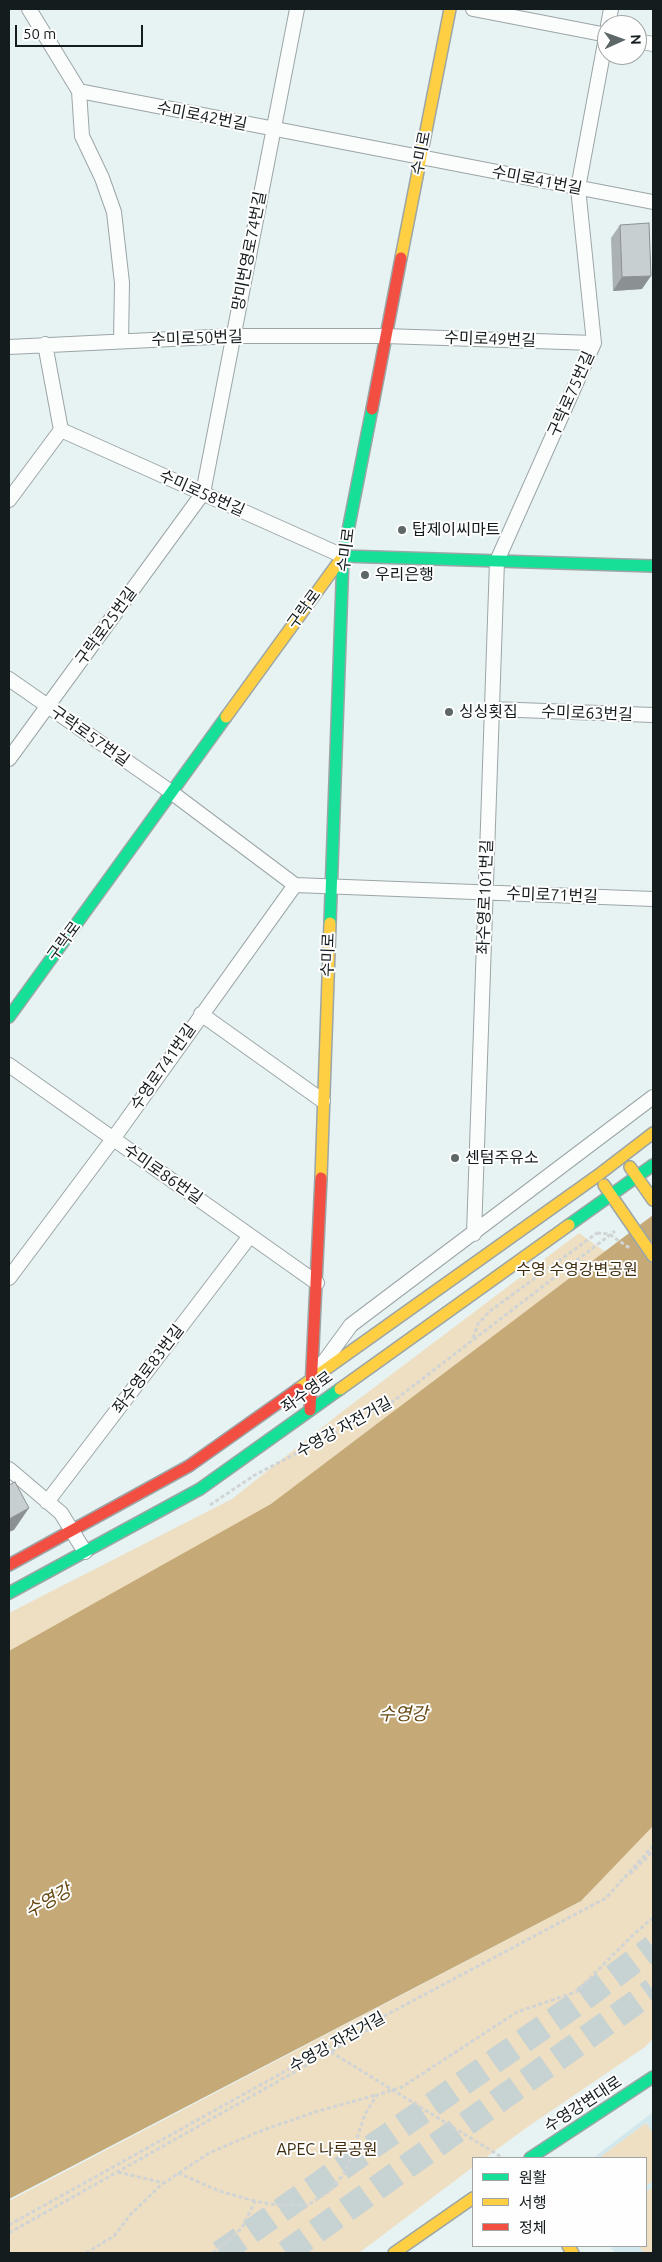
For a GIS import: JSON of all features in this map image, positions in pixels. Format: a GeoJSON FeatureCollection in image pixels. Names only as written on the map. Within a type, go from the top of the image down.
{"type":"FeatureCollection","features":[{"type":"Feature","properties":{"kind":"street"},"geometry":{"type":"LineString","coordinates":[[29,9],[79,92],[82,136],[102,178],[114,212],[122,283],[121,341]]}},
{"type":"Feature","properties":{"kind":"street","name":"망미번영로74번길"},"geometry":{"type":"LineString","coordinates":[[203,493],[272,129],[297,9]]}},
{"type":"Feature","properties":{"kind":"street","name":"수미로"},"geometry":{"type":"LineString","coordinates":[[310,1410],[310,1380],[317,1283],[342,556],[450,9]]}},
{"type":"Feature","properties":{"kind":"street"},"geometry":{"type":"LineString","coordinates":[[473,9],[597,32]]}},
{"type":"Feature","properties":{"kind":"street","name":"구락로75번길"},"geometry":{"type":"LineString","coordinates":[[497,561],[594,343],[578,188],[601,65]]}},
{"type":"Feature","properties":{"kind":"street","name":"수미로42번길"},"geometry":{"type":"LineString","coordinates":[[79,92],[420,158]]}},
{"type":"Feature","properties":{"kind":"street","name":"수미로41번길"},"geometry":{"type":"LineString","coordinates":[[420,158],[653,202]]}},
{"type":"Feature","properties":{"kind":"street","name":"수미로50번길"},"geometry":{"type":"LineString","coordinates":[[9,347],[233,336],[386,336]]}},
{"type":"Feature","properties":{"kind":"street","name":"수미로49번길"},"geometry":{"type":"LineString","coordinates":[[386,336],[594,343]]}},
{"type":"Feature","properties":{"kind":"street"},"geometry":{"type":"LineString","coordinates":[[9,500],[61,430],[45,344]]}},
{"type":"Feature","properties":{"kind":"street","name":"수미로58번길"},"geometry":{"type":"LineString","coordinates":[[61,430],[342,556]]}},
{"type":"Feature","properties":{"kind":"street","name":"구락로25번길"},"geometry":{"type":"LineString","coordinates":[[9,759],[203,493]]}},
{"type":"Feature","properties":{"kind":"street"},"geometry":{"type":"LineString","coordinates":[[342,556],[653,566]]}},
{"type":"Feature","properties":{"kind":"street","name":"구락로"},"geometry":{"type":"LineString","coordinates":[[9,1018],[342,556]]}},
{"type":"Feature","properties":{"kind":"street","name":"좌수영로101번길"},"geometry":{"type":"LineString","coordinates":[[474,1234],[497,561]]}},
{"type":"Feature","properties":{"kind":"street","name":"구락로57번길"},"geometry":{"type":"LineString","coordinates":[[9,679],[171,792]]}},
{"type":"Feature","properties":{"kind":"street","name":"수미로63번길"},"geometry":{"type":"LineString","coordinates":[[492,709],[653,715]]}},
{"type":"Feature","properties":{"kind":"street"},"geometry":{"type":"LineString","coordinates":[[171,792],[295,885],[331,888]]}},
{"type":"Feature","properties":{"kind":"street","name":"수영로741번길"},"geometry":{"type":"LineString","coordinates":[[9,1278],[113,1139],[295,885]]}},
{"type":"Feature","properties":{"kind":"street","name":"수미로71번길"},"geometry":{"type":"LineString","coordinates":[[331,888],[653,899]]}},
{"type":"Feature","properties":{"kind":"street"},"geometry":{"type":"LineString","coordinates":[[201,1014],[323,1101]]}},
{"type":"Feature","properties":{"kind":"street","name":"수미로86번길"},"geometry":{"type":"LineString","coordinates":[[9,1065],[317,1283]]}},
{"type":"Feature","properties":{"kind":"street"},"geometry":{"type":"LineString","coordinates":[[310,1380],[351,1325],[474,1234],[653,1096]]}},
{"type":"Feature","properties":{"kind":"street","name":"좌수영로"},"geometry":{"type":"LineString","coordinates":[[9,1565],[189,1466],[597,1176],[653,1133]]}},
{"type":"Feature","properties":{"kind":"street"},"geometry":{"type":"LineString","coordinates":[[622,1157],[653,1200]]}},
{"type":"Feature","properties":{"kind":"street","name":"좌수영로"},"geometry":{"type":"LineString","coordinates":[[9,1593],[200,1489],[653,1165]]}},
{"type":"Feature","properties":{"kind":"street"},"geometry":{"type":"LineString","coordinates":[[597,1176],[653,1256]]}},
{"type":"Feature","properties":{"kind":"street","name":"좌수영로83번길"},"geometry":{"type":"LineString","coordinates":[[47,1502],[250,1236]]}},
{"type":"Feature","properties":{"kind":"street"},"geometry":{"type":"LineString","coordinates":[[9,1469],[61,1513],[73,1529],[85,1552]]}},
{"type":"Feature","properties":{"kind":"street","name":"수영강변대로"},"geometry":{"type":"LineString","coordinates":[[532,2157],[653,2077]]}},
{"type":"Feature","properties":{"kind":"street"},"geometry":{"type":"LineString","coordinates":[[394,2253],[472,2199]]}},
{"type":"Feature","properties":{"kind":"path","name":"수영강 자전거길"},"geometry":{"type":"LineString","coordinates":[[203,1508],[220,1500],[255,1475],[387,1406],[473,1338],[629,1223]]}},
{"type":"Feature","properties":{"kind":"path"},"geometry":{"type":"LineString","coordinates":[[473,1338],[478,1324],[490,1311],[596,1233],[609,1234],[631,1249]]}},
{"type":"Feature","properties":{"kind":"path","name":"수영강 자전거길"},"geometry":{"type":"LineString","coordinates":[[9,2225],[386,2015],[606,1898],[653,1846]]}},
{"type":"Feature","properties":{"kind":"path"},"geometry":{"type":"LineString","coordinates":[[606,1898],[653,1851]]}},
{"type":"Feature","properties":{"kind":"path"},"geometry":{"type":"LineString","coordinates":[[86,2253],[114,2236],[131,2214],[164,2183],[209,2153],[258,2132],[315,2112],[402,2087],[518,2012],[576,1992],[635,1933],[653,1918]]}},
{"type":"Feature","properties":{"kind":"path"},"geometry":{"type":"LineString","coordinates":[[9,2233],[331,2052],[362,2034],[386,2015]]}},
{"type":"Feature","properties":{"kind":"path"},"geometry":{"type":"LineString","coordinates":[[331,2052],[501,2157]]}},
{"type":"Feature","properties":{"kind":"path"},"geometry":{"type":"LineString","coordinates":[[178,2173],[219,2191],[255,2201],[276,2205],[308,2205],[332,2190],[346,2171],[365,2114],[377,2095]]}},
{"type":"Feature","properties":{"kind":"path"},"geometry":{"type":"LineString","coordinates":[[110,2168],[117,2172],[164,2183]]}},
{"type":"Feature","properties":{"kind":"path"},"geometry":{"type":"LineString","coordinates":[[213,2253],[242,2228],[255,2201]]}},
{"type":"Feature","properties":{"kind":"shaded area"},"geometry":{"type":"Polygon","coordinates":[[[653,2112],[653,2253],[615,2253],[611,2247],[647,2247],[647,2157],[594,2157],[653,2112]]]}},
{"type":"Feature","properties":{"kind":"green space","name":"수영 수영강변공원"},"geometry":{"type":"Polygon","coordinates":[[[579,1233],[628,1268],[260,1531],[9,1668],[9,1613],[232,1499],[339,1414],[579,1233]]]}},
{"type":"Feature","properties":{"kind":"green space","name":"APEC 나루공원"},"geometry":{"type":"Polygon","coordinates":[[[653,1822],[653,2038],[645,2047],[486,2157],[472,2157],[472,2168],[359,2253],[9,2253],[9,2201],[581,1901],[653,1822]]]}},
{"type":"Feature","properties":{"kind":"green space"},"geometry":{"type":"Polygon","coordinates":[[[646,2123],[653,2133],[653,2181],[647,2185],[647,2157],[600,2157],[646,2123]]]}},
{"type":"Feature","properties":{"kind":"green space"},"geometry":{"type":"Polygon","coordinates":[[[653,2186],[653,2253],[644,2253],[640,2247],[647,2247],[647,2191],[653,2186]]]}},
{"type":"Feature","properties":{"kind":"water","name":"수영강"},"geometry":{"type":"Polygon","coordinates":[[[653,1215],[653,1826],[581,1901],[9,2199],[9,1651],[271,1504],[653,1215]]]}},
{"type":"Feature","properties":{"kind":"building"},"geometry":{"type":"Polygon","coordinates":[[[649,223],[651,276],[622,277],[620,225],[649,223]]]}},
{"type":"Feature","properties":{"kind":"building"},"geometry":{"type":"Polygon","coordinates":[[[15,1482],[29,1508],[9,1519],[9,1485],[15,1482]]]}},
{"type":"Feature","properties":{"kind":"tunnel"},"geometry":{"type":"LineString","coordinates":[[220,2253],[575,2005],[653,1947]]}},
{"type":"Feature","properties":{"kind":"tunnel"},"geometry":{"type":"LineString","coordinates":[[286,2253],[653,1990]]}},
{"type":"Feature","properties":{"kind":"traffic: fast"},"geometry":{"type":"LineString","coordinates":[[330,923],[343,556],[372,409]]}},
{"type":"Feature","properties":{"kind":"traffic: fast"},"geometry":{"type":"LineString","coordinates":[[343,556],[653,566]]}},
{"type":"Feature","properties":{"kind":"traffic: fast"},"geometry":{"type":"LineString","coordinates":[[9,1017],[226,717]]}},
{"type":"Feature","properties":{"kind":"traffic: fast"},"geometry":{"type":"LineString","coordinates":[[569,1225],[653,1165]]}},
{"type":"Feature","properties":{"kind":"traffic: fast"},"geometry":{"type":"LineString","coordinates":[[9,1593],[200,1489],[340,1389]]}},
{"type":"Feature","properties":{"kind":"traffic: fast"},"geometry":{"type":"LineString","coordinates":[[532,2157],[653,2077]]}},
{"type":"Feature","properties":{"kind":"traffic: slow"},"geometry":{"type":"LineString","coordinates":[[401,258],[450,9]]}},
{"type":"Feature","properties":{"kind":"traffic: slow"},"geometry":{"type":"LineString","coordinates":[[226,717],[343,556]]}},
{"type":"Feature","properties":{"kind":"traffic: slow"},"geometry":{"type":"LineString","coordinates":[[321,1178],[330,923]]}},
{"type":"Feature","properties":{"kind":"traffic: slow"},"geometry":{"type":"LineString","coordinates":[[298,1389],[597,1176],[653,1133]]}},
{"type":"Feature","properties":{"kind":"traffic: slow"},"geometry":{"type":"LineString","coordinates":[[630,1167],[653,1200]]}},
{"type":"Feature","properties":{"kind":"traffic: slow"},"geometry":{"type":"LineString","coordinates":[[604,1185],[653,1256]]}},
{"type":"Feature","properties":{"kind":"traffic: slow"},"geometry":{"type":"LineString","coordinates":[[340,1389],[569,1225]]}},
{"type":"Feature","properties":{"kind":"traffic: slow"},"geometry":{"type":"LineString","coordinates":[[394,2253],[472,2199]]}},
{"type":"Feature","properties":{"kind":"traffic: slow"},"geometry":{"type":"LineString","coordinates":[[569,2247],[573,2253]]}},
{"type":"Feature","properties":{"kind":"traffic: jam"},"geometry":{"type":"LineString","coordinates":[[372,409],[401,258]]}},
{"type":"Feature","properties":{"kind":"traffic: jam"},"geometry":{"type":"LineString","coordinates":[[310,1410],[321,1178]]}},
{"type":"Feature","properties":{"kind":"traffic: jam"},"geometry":{"type":"LineString","coordinates":[[9,1565],[189,1466],[298,1389]]}},
{"type":"Feature","properties":{"kind":"place","name":"탑제이씨마트"},"geometry":{"type":"Point","coordinates":[402,530]}},
{"type":"Feature","properties":{"kind":"place","name":"우리은행"},"geometry":{"type":"Point","coordinates":[365,575]}},
{"type":"Feature","properties":{"kind":"place","name":"싱싱횟집"},"geometry":{"type":"Point","coordinates":[449,712]}},
{"type":"Feature","properties":{"kind":"place","name":"센텀주유소"},"geometry":{"type":"Point","coordinates":[455,1158]}}]}
